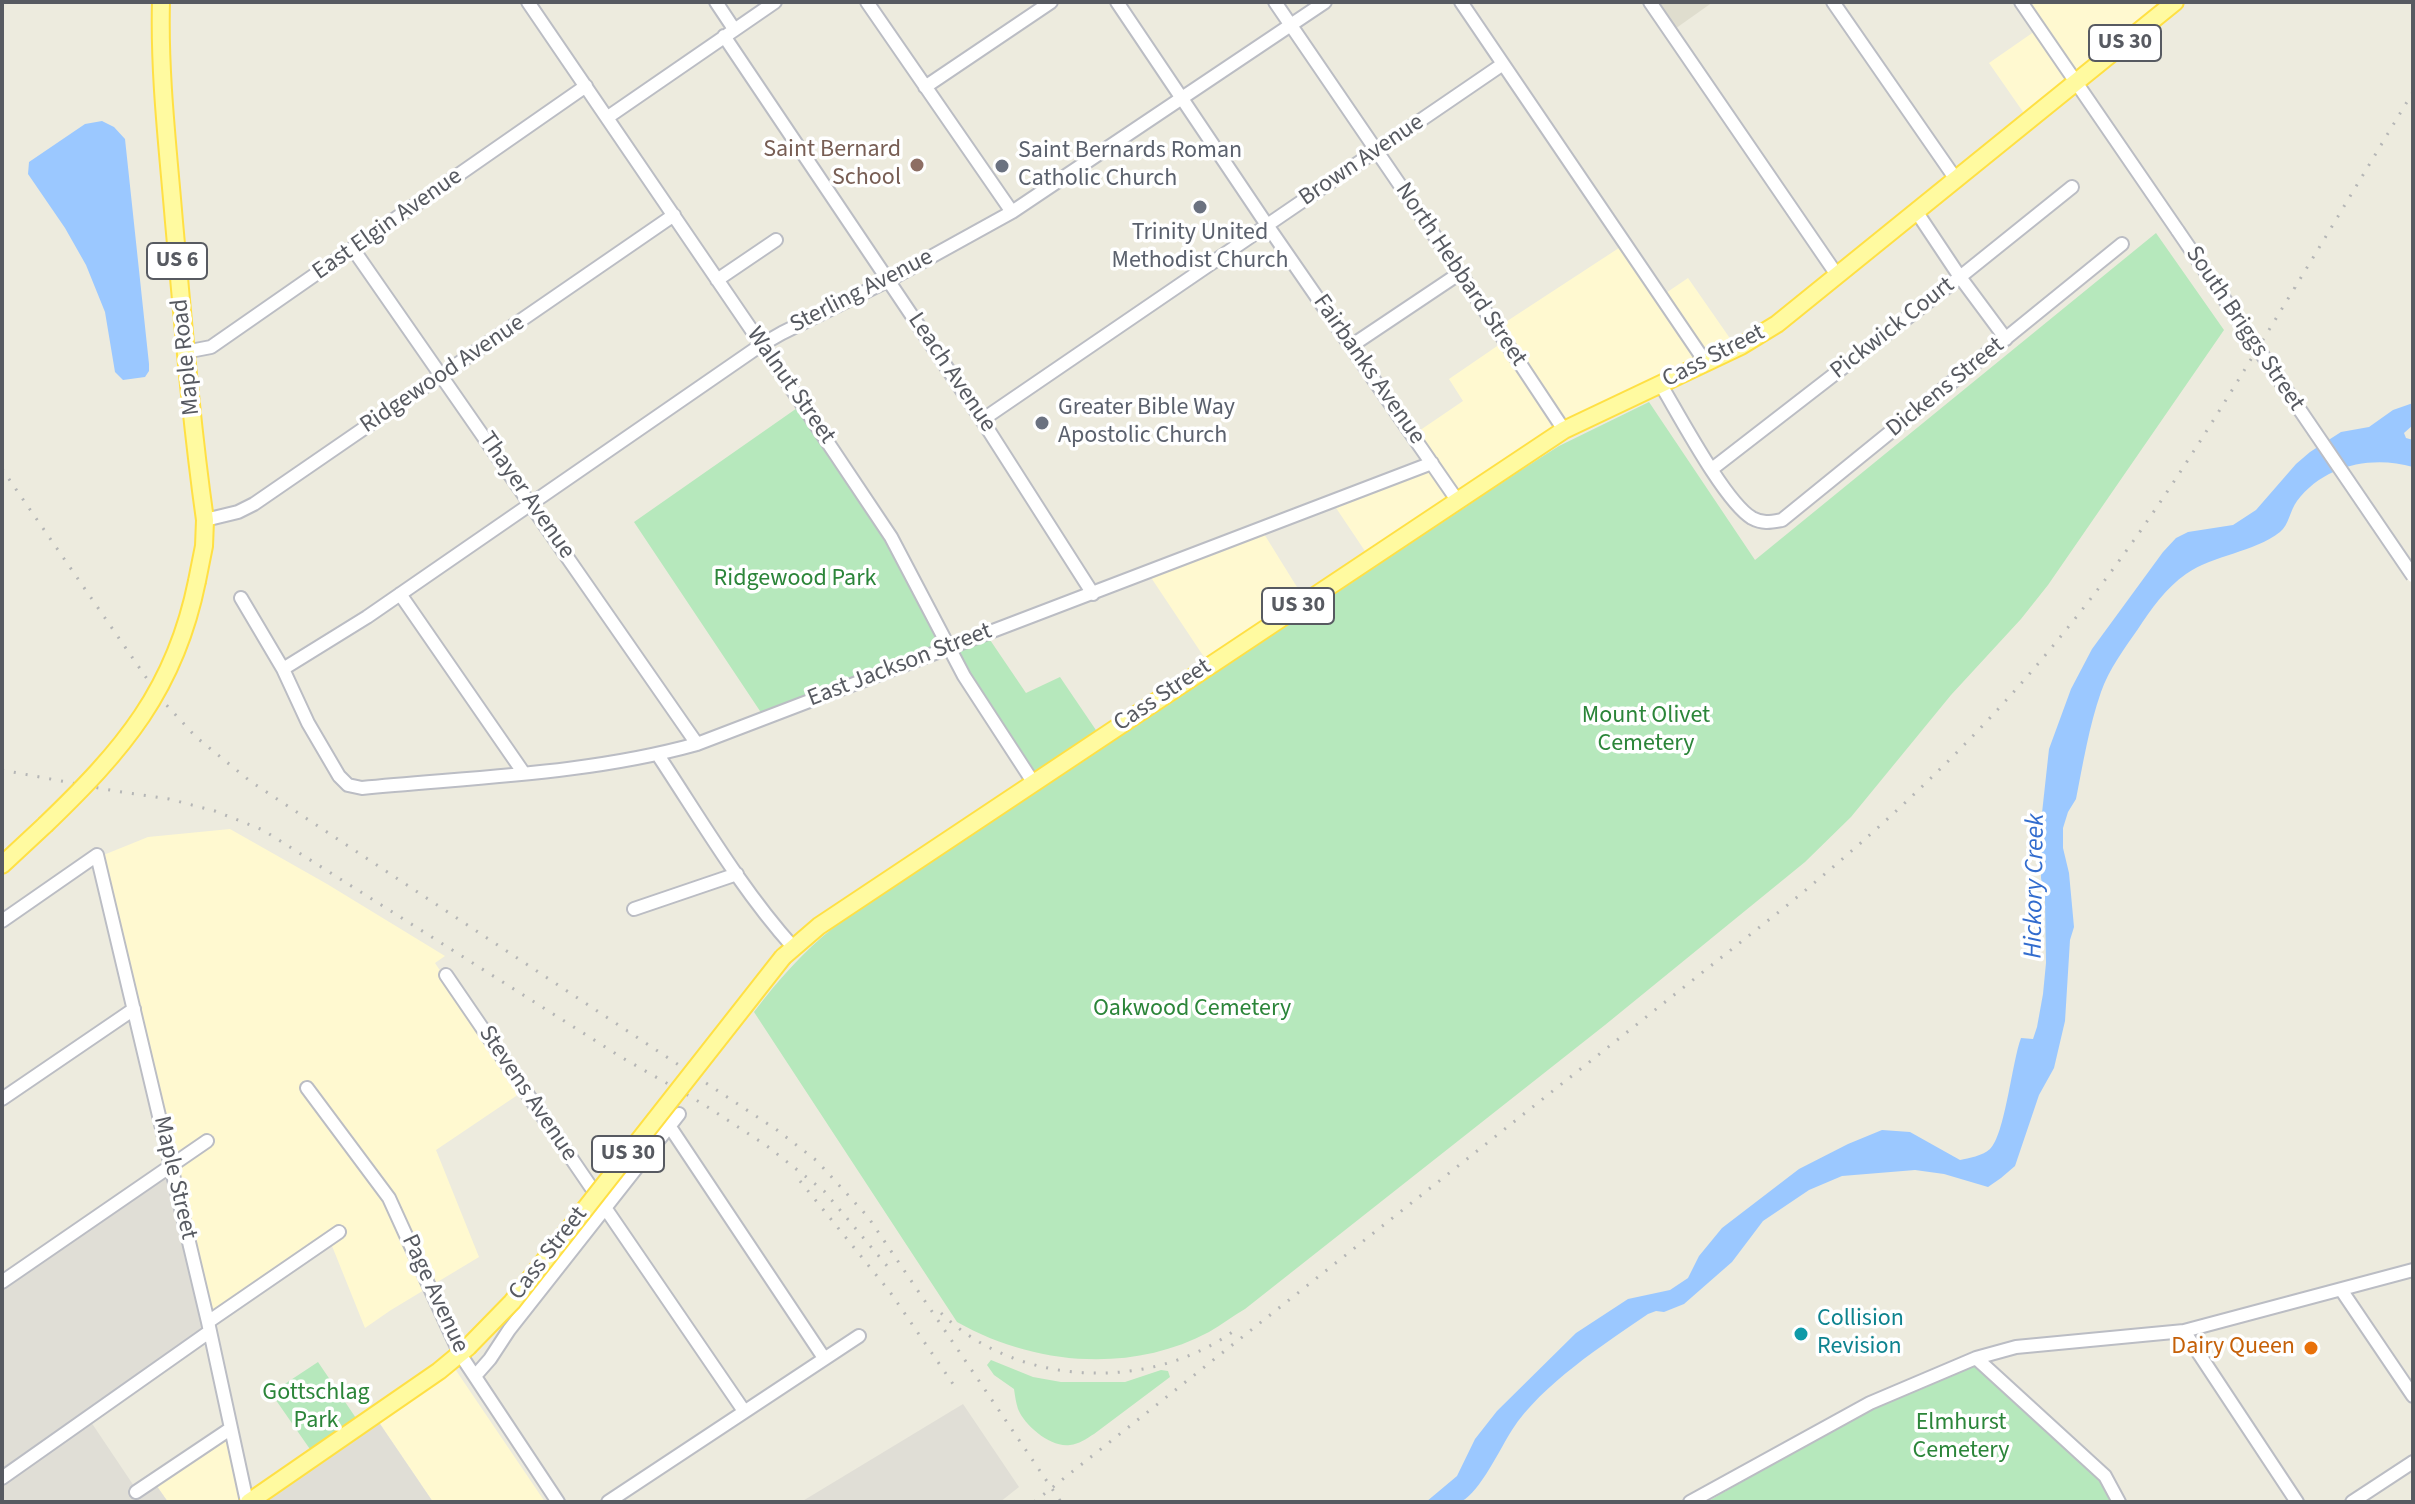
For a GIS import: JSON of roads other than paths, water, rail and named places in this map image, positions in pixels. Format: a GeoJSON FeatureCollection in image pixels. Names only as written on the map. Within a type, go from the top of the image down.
{"type":"FeatureCollection","features":[{"type":"Feature","properties":{"kind":"main road","name":"Maple Road"},"geometry":{"type":"LineString","coordinates":[[161,2],[166,128],[185,352],[205,520]]}},
{"type":"Feature","properties":{"kind":"main road","name":"Cass Street"},"geometry":{"type":"LineString","coordinates":[[248,1502],[439,1371],[512,1302],[788,952],[819,926],[1564,430],[1741,346],[1777,324],[2175,2]]}},
{"type":"Feature","properties":{"kind":"main road","name":"US 6"},"geometry":{"type":"LineString","coordinates":[[2,865],[90,781],[120,748],[144,714],[182,642],[204,546],[205,520]]}},
{"type":"Feature","properties":{"kind":"street","name":"Leach Avenue"},"geometry":{"type":"LineString","coordinates":[[716,2],[729,32],[1093,594]]}},
{"type":"Feature","properties":{"kind":"street"},"geometry":{"type":"LineString","coordinates":[[608,117],[775,2]]}},
{"type":"Feature","properties":{"kind":"street"},"geometry":{"type":"LineString","coordinates":[[867,2],[1012,212]]}},
{"type":"Feature","properties":{"kind":"street"},"geometry":{"type":"LineString","coordinates":[[925,87],[1051,2]]}},
{"type":"Feature","properties":{"kind":"street","name":"Fairbanks Avenue"},"geometry":{"type":"LineString","coordinates":[[1117,2],[1457,500]]}},
{"type":"Feature","properties":{"kind":"street","name":"North Hebbard Street"},"geometry":{"type":"LineString","coordinates":[[1275,2],[1564,430]]}},
{"type":"Feature","properties":{"kind":"street","name":"Sterling Avenue"},"geometry":{"type":"LineString","coordinates":[[283,669],[400,594],[761,345],[889,280],[1012,212],[1325,2]]}},
{"type":"Feature","properties":{"kind":"street"},"geometry":{"type":"LineString","coordinates":[[1461,2],[1706,363]]}},
{"type":"Feature","properties":{"kind":"street"},"geometry":{"type":"LineString","coordinates":[[1650,2],[1837,275]]}},
{"type":"Feature","properties":{"kind":"street"},"geometry":{"type":"LineString","coordinates":[[1833,2],[1955,178]]}},
{"type":"Feature","properties":{"kind":"street","name":"South Briggs Street"},"geometry":{"type":"LineString","coordinates":[[2021,2],[2413,576]]}},
{"type":"Feature","properties":{"kind":"street","name":"Walnut Street"},"geometry":{"type":"LineString","coordinates":[[533,4],[891,537],[964,676],[1033,782]]}},
{"type":"Feature","properties":{"kind":"street","name":"Brown Avenue"},"geometry":{"type":"LineString","coordinates":[[982,420],[1503,64]]}},
{"type":"Feature","properties":{"kind":"street","name":"East Elgin Avenue"},"geometry":{"type":"LineString","coordinates":[[185,352],[211,347],[586,86]]}},
{"type":"Feature","properties":{"kind":"street","name":"Pickwick Court"},"geometry":{"type":"LineString","coordinates":[[1712,469],[2072,187]]}},
{"type":"Feature","properties":{"kind":"street"},"geometry":{"type":"LineString","coordinates":[[1916,211],[2006,339]]}},
{"type":"Feature","properties":{"kind":"street","name":"Ridgewood Avenue"},"geometry":{"type":"LineString","coordinates":[[205,520],[238,512],[254,504],[674,215]]}},
{"type":"Feature","properties":{"kind":"street"},"geometry":{"type":"LineString","coordinates":[[717,280],[776,240]]}},
{"type":"Feature","properties":{"kind":"street","name":"Dickens Street"},"geometry":{"type":"LineString","coordinates":[[1712,469],[1738,507],[1753,519],[1766,524],[1782,520],[2122,244]]}},
{"type":"Feature","properties":{"kind":"street","name":"Thayer Avenue"},"geometry":{"type":"LineString","coordinates":[[353,249],[697,744]]}},
{"type":"Feature","properties":{"kind":"street"},"geometry":{"type":"LineString","coordinates":[[1351,346],[1460,273]]}},
{"type":"Feature","properties":{"kind":"street"},"geometry":{"type":"LineString","coordinates":[[1661,385],[1712,469]]}},
{"type":"Feature","properties":{"kind":"street","name":"East Jackson Street"},"geometry":{"type":"LineString","coordinates":[[283,669],[308,723],[339,776],[348,785],[362,788],[607,765],[697,744],[1432,463]]}},
{"type":"Feature","properties":{"kind":"street"},"geometry":{"type":"LineString","coordinates":[[400,594],[523,772]]}},
{"type":"Feature","properties":{"kind":"street"},"geometry":{"type":"LineString","coordinates":[[241,598],[283,669]]}},
{"type":"Feature","properties":{"kind":"street"},"geometry":{"type":"LineString","coordinates":[[658,755],[774,925],[788,952]]}},
{"type":"Feature","properties":{"kind":"street","name":"Maple Street"},"geometry":{"type":"LineString","coordinates":[[2,921],[97,855],[248,1502]]}},
{"type":"Feature","properties":{"kind":"street"},"geometry":{"type":"LineString","coordinates":[[634,909],[737,874]]}},
{"type":"Feature","properties":{"kind":"street","name":"Stevens Avenue"},"geometry":{"type":"LineString","coordinates":[[446,975],[744,1411]]}},
{"type":"Feature","properties":{"kind":"street"},"geometry":{"type":"LineString","coordinates":[[2,1099],[134,1009]]}},
{"type":"Feature","properties":{"kind":"street","name":"Page Avenue"},"geometry":{"type":"LineString","coordinates":[[307,1088],[389,1198],[475,1376],[558,1502]]}},
{"type":"Feature","properties":{"kind":"street"},"geometry":{"type":"LineString","coordinates":[[475,1376],[679,1114]]}},
{"type":"Feature","properties":{"kind":"street"},"geometry":{"type":"LineString","coordinates":[[670,1127],[824,1358]]}},
{"type":"Feature","properties":{"kind":"street"},"geometry":{"type":"LineString","coordinates":[[2,1282],[207,1141]]}},
{"type":"Feature","properties":{"kind":"street"},"geometry":{"type":"LineString","coordinates":[[2,1478],[339,1232]]}},
{"type":"Feature","properties":{"kind":"street"},"geometry":{"type":"LineString","coordinates":[[1690,1502],[1870,1403],[1976,1358],[2016,1347],[2184,1331],[2413,1270]]}},
{"type":"Feature","properties":{"kind":"street"},"geometry":{"type":"LineString","coordinates":[[2342,1291],[2413,1396]]}},
{"type":"Feature","properties":{"kind":"street"},"geometry":{"type":"LineString","coordinates":[[2184,1331],[2297,1502]]}},
{"type":"Feature","properties":{"kind":"street"},"geometry":{"type":"LineString","coordinates":[[608,1502],[859,1336]]}},
{"type":"Feature","properties":{"kind":"street"},"geometry":{"type":"LineString","coordinates":[[1976,1358],[2105,1476],[2119,1502]]}},
{"type":"Feature","properties":{"kind":"street"},"geometry":{"type":"LineString","coordinates":[[136,1492],[230,1429]]}},
{"type":"Feature","properties":{"kind":"street"},"geometry":{"type":"LineString","coordinates":[[2352,1502],[2413,1462]]}},
{"type":"Feature","properties":{"kind":"water"},"geometry":{"type":"Polygon","coordinates":[[[102,121],[114,127],[125,139],[149,364],[145,377],[123,380],[115,372],[105,312],[86,265],[28,174],[29,162],[85,124],[102,121]]]}},
{"type":"Feature","properties":{"kind":"water"},"geometry":{"type":"Polygon","coordinates":[[[2413,403],[2413,425],[2404,433],[2406,438],[2413,440],[2413,467],[2365,463],[2335,471],[2321,479],[2297,501],[2280,532],[2258,545],[2197,567],[2172,586],[2148,614],[2108,675],[2093,718],[2076,799],[2063,828],[2074,927],[2070,940],[2065,1021],[2054,1068],[2039,1095],[2015,1166],[1988,1187],[1944,1174],[1915,1170],[1842,1176],[1809,1190],[1763,1221],[1732,1262],[1684,1304],[1648,1314],[1556,1381],[1524,1413],[1469,1496],[1458,1502],[1426,1502],[1457,1476],[1475,1439],[1497,1411],[1576,1333],[1628,1299],[1670,1290],[1688,1278],[1699,1256],[1722,1228],[1799,1169],[1882,1130],[1910,1132],[1960,1160],[1990,1149],[2000,1129],[2021,1038],[2033,1039],[2043,994],[2046,963],[2045,900],[2041,878],[2042,813],[2049,749],[2071,689],[2092,649],[2176,538],[2188,532],[2233,525],[2256,510],[2310,452],[2341,432],[2369,427],[2393,410],[2413,403]]]}},
{"type":"Feature","properties":{"kind":"railway"},"geometry":{"type":"LineString","coordinates":[[1034,1502],[1785,907],[1897,810],[1967,742],[2034,669],[2142,529],[2234,387],[2413,92]]}},
{"type":"Feature","properties":{"kind":"railway"},"geometry":{"type":"LineString","coordinates":[[2,469],[161,699],[196,737],[250,781],[777,1130],[817,1161],[868,1217],[1061,1502]]}},
{"type":"Feature","properties":{"kind":"railway"},"geometry":{"type":"LineString","coordinates":[[2,770],[169,799],[215,811],[263,830],[767,1146],[824,1191],[893,1273]]}},
{"type":"Feature","properties":{"kind":"railway"},"geometry":{"type":"LineString","coordinates":[[800,1181],[890,1292],[953,1384]]}},
{"type":"Feature","properties":{"kind":"railway"},"geometry":{"type":"LineString","coordinates":[[941,1313],[972,1338],[1008,1356],[1047,1368],[1087,1373],[1128,1371],[1167,1363],[1205,1348],[1239,1327]]}},
{"type":"Feature","properties":{"kind":"place","name":"Saint Bernard School"},"geometry":{"type":"Point","coordinates":[917,165]}},
{"type":"Feature","properties":{"kind":"place","name":"Saint Bernards Roman Catholic Church"},"geometry":{"type":"Point","coordinates":[1002,166]}},
{"type":"Feature","properties":{"kind":"place","name":"Trinity United Methodist Church"},"geometry":{"type":"Point","coordinates":[1200,207]}},
{"type":"Feature","properties":{"kind":"place","name":"Greater Bible Way Apostolic Church"},"geometry":{"type":"Point","coordinates":[1042,423]}},
{"type":"Feature","properties":{"kind":"place","name":"Collision Revision"},"geometry":{"type":"Point","coordinates":[1801,1334]}},
{"type":"Feature","properties":{"kind":"place","name":"Dairy Queen"},"geometry":{"type":"Point","coordinates":[2311,1348]}},
{"type":"Feature","properties":{"kind":"park label","name":"Ridgewood Park"},"geometry":{"type":"Point","coordinates":[795,580]}},
{"type":"Feature","properties":{"kind":"park label","name":"Mount Olivet Cemetery"},"geometry":{"type":"Point","coordinates":[1646,731]}},
{"type":"Feature","properties":{"kind":"park label","name":"Oakwood Cemetery"},"geometry":{"type":"Point","coordinates":[1192,1010]}},
{"type":"Feature","properties":{"kind":"park label","name":"Gottschlag Park"},"geometry":{"type":"Point","coordinates":[316,1408]}},
{"type":"Feature","properties":{"kind":"park label","name":"Elmhurst Cemetery"},"geometry":{"type":"Point","coordinates":[1961,1438]}},
{"type":"Feature","properties":{"kind":"water label","name":"Hickory Creek"},"geometry":{"type":"Point","coordinates":[2036,886]}}]}
